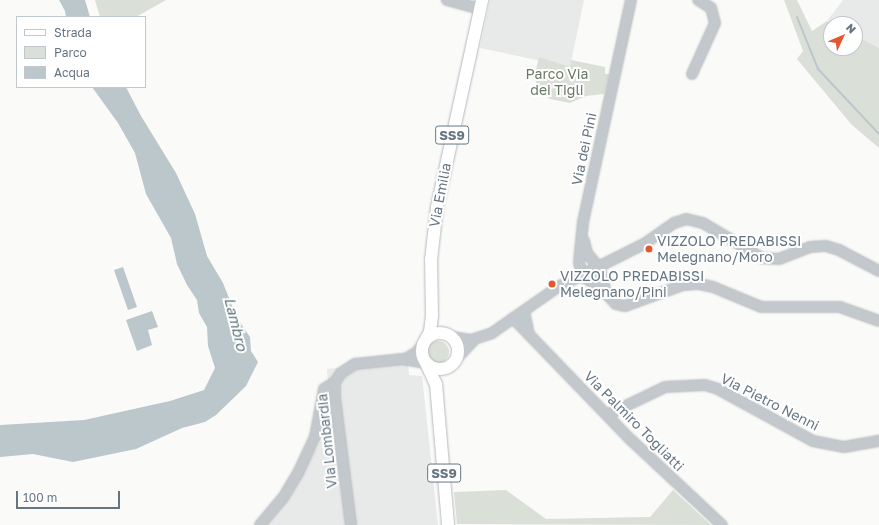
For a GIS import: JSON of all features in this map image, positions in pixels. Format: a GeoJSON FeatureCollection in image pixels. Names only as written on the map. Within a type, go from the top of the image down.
{"type":"FeatureCollection","features":[{"type":"Feature","properties":{"kind":"main road","name":"Via Emilia"},"geometry":{"type":"LineString","coordinates":[[425,342],[431,329],[431,260],[437,208],[481,4]]}},
{"type":"Feature","properties":{"kind":"main road","name":"Via Emilia"},"geometry":{"type":"LineString","coordinates":[[432,298],[438,320],[451,336]]}},
{"type":"Feature","properties":{"kind":"main road"},"geometry":{"type":"LineString","coordinates":[[438,333],[451,336],[458,346],[454,361],[439,369],[426,363],[422,354],[425,342],[438,333]]}},
{"type":"Feature","properties":{"kind":"main road","name":"SS9"},"geometry":{"type":"LineString","coordinates":[[440,421],[444,380],[454,361]]}},
{"type":"Feature","properties":{"kind":"main road","name":"SS9"},"geometry":{"type":"LineString","coordinates":[[426,363],[436,381],[448,525]]}},
{"type":"Feature","properties":{"kind":"street"},"geometry":{"type":"LineString","coordinates":[[447,0],[481,4]]}},
{"type":"Feature","properties":{"kind":"street","name":"Via dei Pini"},"geometry":{"type":"LineString","coordinates":[[582,274],[579,263],[583,222],[631,0]]}},
{"type":"Feature","properties":{"kind":"street"},"geometry":{"type":"LineString","coordinates":[[692,74],[715,21],[709,6],[698,0]]}},
{"type":"Feature","properties":{"kind":"street"},"geometry":{"type":"LineString","coordinates":[[451,336],[475,339],[492,333],[582,274],[652,240],[677,222],[688,218],[700,222],[765,258],[779,259],[810,247],[826,246],[839,250],[879,271]]}},
{"type":"Feature","properties":{"kind":"street","name":"Via dei Pini"},"geometry":{"type":"LineString","coordinates":[[582,234],[587,253],[599,266]]}},
{"type":"Feature","properties":{"kind":"street"},"geometry":{"type":"LineString","coordinates":[[599,266],[606,294]]}},
{"type":"Feature","properties":{"kind":"street"},"geometry":{"type":"LineString","coordinates":[[582,274],[616,304],[630,306],[676,287],[699,284],[713,287],[761,307],[840,307],[879,321]]}},
{"type":"Feature","properties":{"kind":"street"},"geometry":{"type":"LineString","coordinates":[[524,311],[529,334]]}},
{"type":"Feature","properties":{"kind":"street","name":"Via Palmiro Togliatti"},"geometry":{"type":"LineString","coordinates":[[513,318],[607,415],[722,525]]}},
{"type":"Feature","properties":{"kind":"street"},"geometry":{"type":"LineString","coordinates":[[454,361],[475,339]]}},
{"type":"Feature","properties":{"kind":"street"},"geometry":{"type":"LineString","coordinates":[[404,359],[413,355],[425,342]]}},
{"type":"Feature","properties":{"kind":"street","name":"Via Lombardia"},"geometry":{"type":"LineString","coordinates":[[351,525],[335,382],[341,373],[356,364],[404,359],[426,363]]}},
{"type":"Feature","properties":{"kind":"street"},"geometry":{"type":"LineString","coordinates":[[260,525],[283,498],[299,471],[315,437],[324,389],[335,382]]}},
{"type":"Feature","properties":{"kind":"street","name":"Via Pietro Nenni"},"geometry":{"type":"LineString","coordinates":[[607,415],[665,387],[705,385],[718,389],[813,441],[844,447],[879,441]]}},
{"type":"Feature","properties":{"kind":"shaded area"},"geometry":{"type":"Polygon","coordinates":[[[490,0],[584,0],[570,67],[480,48],[490,0]]]}},
{"type":"Feature","properties":{"kind":"shaded area"},"geometry":{"type":"Polygon","coordinates":[[[843,0],[879,0],[879,48],[863,39],[863,16],[831,16],[843,0]]]}},
{"type":"Feature","properties":{"kind":"shaded area"},"geometry":{"type":"Polygon","coordinates":[[[408,362],[409,375],[422,376],[438,525],[266,525],[286,501],[331,424],[327,369],[408,362]]]}},
{"type":"Feature","properties":{"kind":"green space"},"geometry":{"type":"Polygon","coordinates":[[[95,0],[166,0],[138,16],[100,16],[95,0]]]}},
{"type":"Feature","properties":{"kind":"green space"},"geometry":{"type":"Polygon","coordinates":[[[784,0],[797,0],[812,31],[823,24],[823,56],[863,56],[863,39],[879,48],[879,148],[851,124],[797,59],[803,51],[784,0]]]}},
{"type":"Feature","properties":{"kind":"green space","name":"Parco Via dei Tigli"},"geometry":{"type":"Polygon","coordinates":[[[539,57],[570,67],[571,60],[605,67],[605,74],[609,74],[604,94],[586,96],[570,103],[550,99],[541,92],[534,78],[539,57]]]}},
{"type":"Feature","properties":{"kind":"green space"},"geometry":{"type":"Polygon","coordinates":[[[438,341],[446,344],[449,352],[446,360],[438,363],[430,360],[427,352],[430,344],[438,341]]]}},
{"type":"Feature","properties":{"kind":"green space"},"geometry":{"type":"Polygon","coordinates":[[[506,490],[546,519],[650,517],[673,490],[711,525],[457,524],[454,492],[506,490]]]}},
{"type":"Feature","properties":{"kind":"water"},"geometry":{"type":"Polygon","coordinates":[[[59,0],[85,0],[90,16],[66,16],[59,0]]]}},
{"type":"Feature","properties":{"kind":"water","name":"Lambro"},"geometry":{"type":"Polygon","coordinates":[[[93,88],[127,88],[141,116],[176,173],[195,214],[207,256],[223,283],[237,318],[250,337],[251,351],[258,362],[246,386],[216,415],[205,422],[182,428],[136,449],[73,462],[33,454],[0,457],[0,425],[84,420],[170,401],[204,390],[215,368],[208,346],[207,327],[199,313],[197,300],[187,285],[177,264],[171,238],[146,194],[135,153],[118,123],[93,88]]]}},
{"type":"Feature","properties":{"kind":"water"},"geometry":{"type":"Polygon","coordinates":[[[123,267],[137,307],[128,310],[114,270],[123,267]]]}},
{"type":"Feature","properties":{"kind":"water"},"geometry":{"type":"Polygon","coordinates":[[[152,311],[158,327],[148,330],[152,345],[137,351],[126,320],[152,311]]]}},
{"type":"Feature","properties":{"kind":"waterway"},"geometry":{"type":"LineString","coordinates":[[797,17],[818,69],[879,134]]}},
{"type":"Feature","properties":{"kind":"place","name":"VIZZOLO PREDABISSI Melegnano/Moro"},"geometry":{"type":"Point","coordinates":[649,249]}},
{"type":"Feature","properties":{"kind":"place","name":"VIZZOLO PREDABISSI Melegnano/Pini"},"geometry":{"type":"Point","coordinates":[552,284]}}]}
